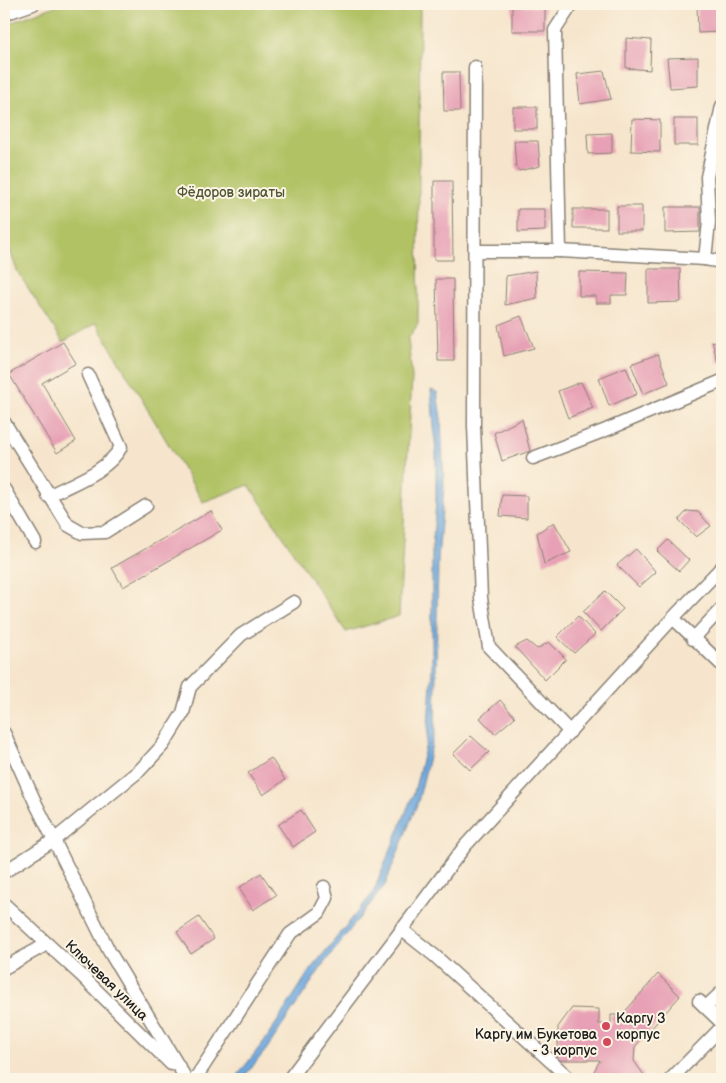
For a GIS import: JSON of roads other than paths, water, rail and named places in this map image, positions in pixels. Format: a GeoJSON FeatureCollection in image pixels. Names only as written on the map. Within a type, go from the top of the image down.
{"type":"FeatureCollection","features":[{"type":"Feature","properties":{"kind":"street"},"geometry":{"type":"LineString","coordinates":[[4,14],[33,4]]}},
{"type":"Feature","properties":{"kind":"street"},"geometry":{"type":"LineString","coordinates":[[560,251],[555,30],[572,4]]}},
{"type":"Feature","properties":{"kind":"street"},"geometry":{"type":"LineString","coordinates":[[475,67],[476,251],[474,426],[480,598],[489,647],[570,732]]}},
{"type":"Feature","properties":{"kind":"street"},"geometry":{"type":"LineString","coordinates":[[705,259],[709,222],[707,177],[722,106]]}},
{"type":"Feature","properties":{"kind":"street"},"geometry":{"type":"LineString","coordinates":[[476,251],[560,251],[705,259],[722,262]]}},
{"type":"Feature","properties":{"kind":"street"},"geometry":{"type":"LineString","coordinates":[[48,496],[91,474],[115,458],[121,447],[88,376]]}},
{"type":"Feature","properties":{"kind":"street"},"geometry":{"type":"LineString","coordinates":[[533,458],[606,430],[722,381]]}},
{"type":"Feature","properties":{"kind":"street"},"geometry":{"type":"LineString","coordinates":[[4,424],[68,526],[82,533],[105,532],[146,506]]}},
{"type":"Feature","properties":{"kind":"street"},"geometry":{"type":"LineString","coordinates":[[4,489],[35,542]]}},
{"type":"Feature","properties":{"kind":"street"},"geometry":{"type":"LineString","coordinates":[[289,1079],[464,846],[722,567]]}},
{"type":"Feature","properties":{"kind":"street"},"geometry":{"type":"LineString","coordinates":[[4,872],[54,840],[140,770],[163,746],[183,713],[190,687],[242,635],[294,602]]}},
{"type":"Feature","properties":{"kind":"street"},"geometry":{"type":"LineString","coordinates":[[693,639],[722,608]]}},
{"type":"Feature","properties":{"kind":"street"},"geometry":{"type":"LineString","coordinates":[[673,618],[722,665]]}},
{"type":"Feature","properties":{"kind":"street"},"geometry":{"type":"LineString","coordinates":[[4,733],[109,952],[189,1079],[285,931],[319,913],[327,898],[324,887]]}},
{"type":"Feature","properties":{"kind":"street","name":"Ключевая улица"},"geometry":{"type":"LineString","coordinates":[[4,904],[189,1079]]}},
{"type":"Feature","properties":{"kind":"street"},"geometry":{"type":"LineString","coordinates":[[401,929],[435,956],[570,1079]]}},
{"type":"Feature","properties":{"kind":"street"},"geometry":{"type":"LineString","coordinates":[[4,968],[47,944]]}},
{"type":"Feature","properties":{"kind":"street"},"geometry":{"type":"LineString","coordinates":[[671,1079],[720,1029],[722,1023],[720,1019],[702,1004],[722,992]]}},
{"type":"Feature","properties":{"kind":"water"},"geometry":{"type":"Polygon","coordinates":[[[431,390],[437,392],[441,418],[444,486],[438,559],[435,732],[418,802],[385,885],[325,962],[266,1050],[242,1079],[235,1079],[268,1036],[310,970],[373,893],[414,792],[427,740],[432,670],[432,549],[436,502],[436,453],[431,390]]]}},
{"type":"Feature","properties":{"kind":"place","name":"Каргу 3 корпус"},"geometry":{"type":"Point","coordinates":[606,1026]}},
{"type":"Feature","properties":{"kind":"place","name":"Каргу им Букетова - 3 корпус"},"geometry":{"type":"Point","coordinates":[607,1042]}},
{"type":"Feature","properties":{"kind":"park label","name":"Фёдоров зираты"},"geometry":{"type":"Point","coordinates":[231,192]}}]}
